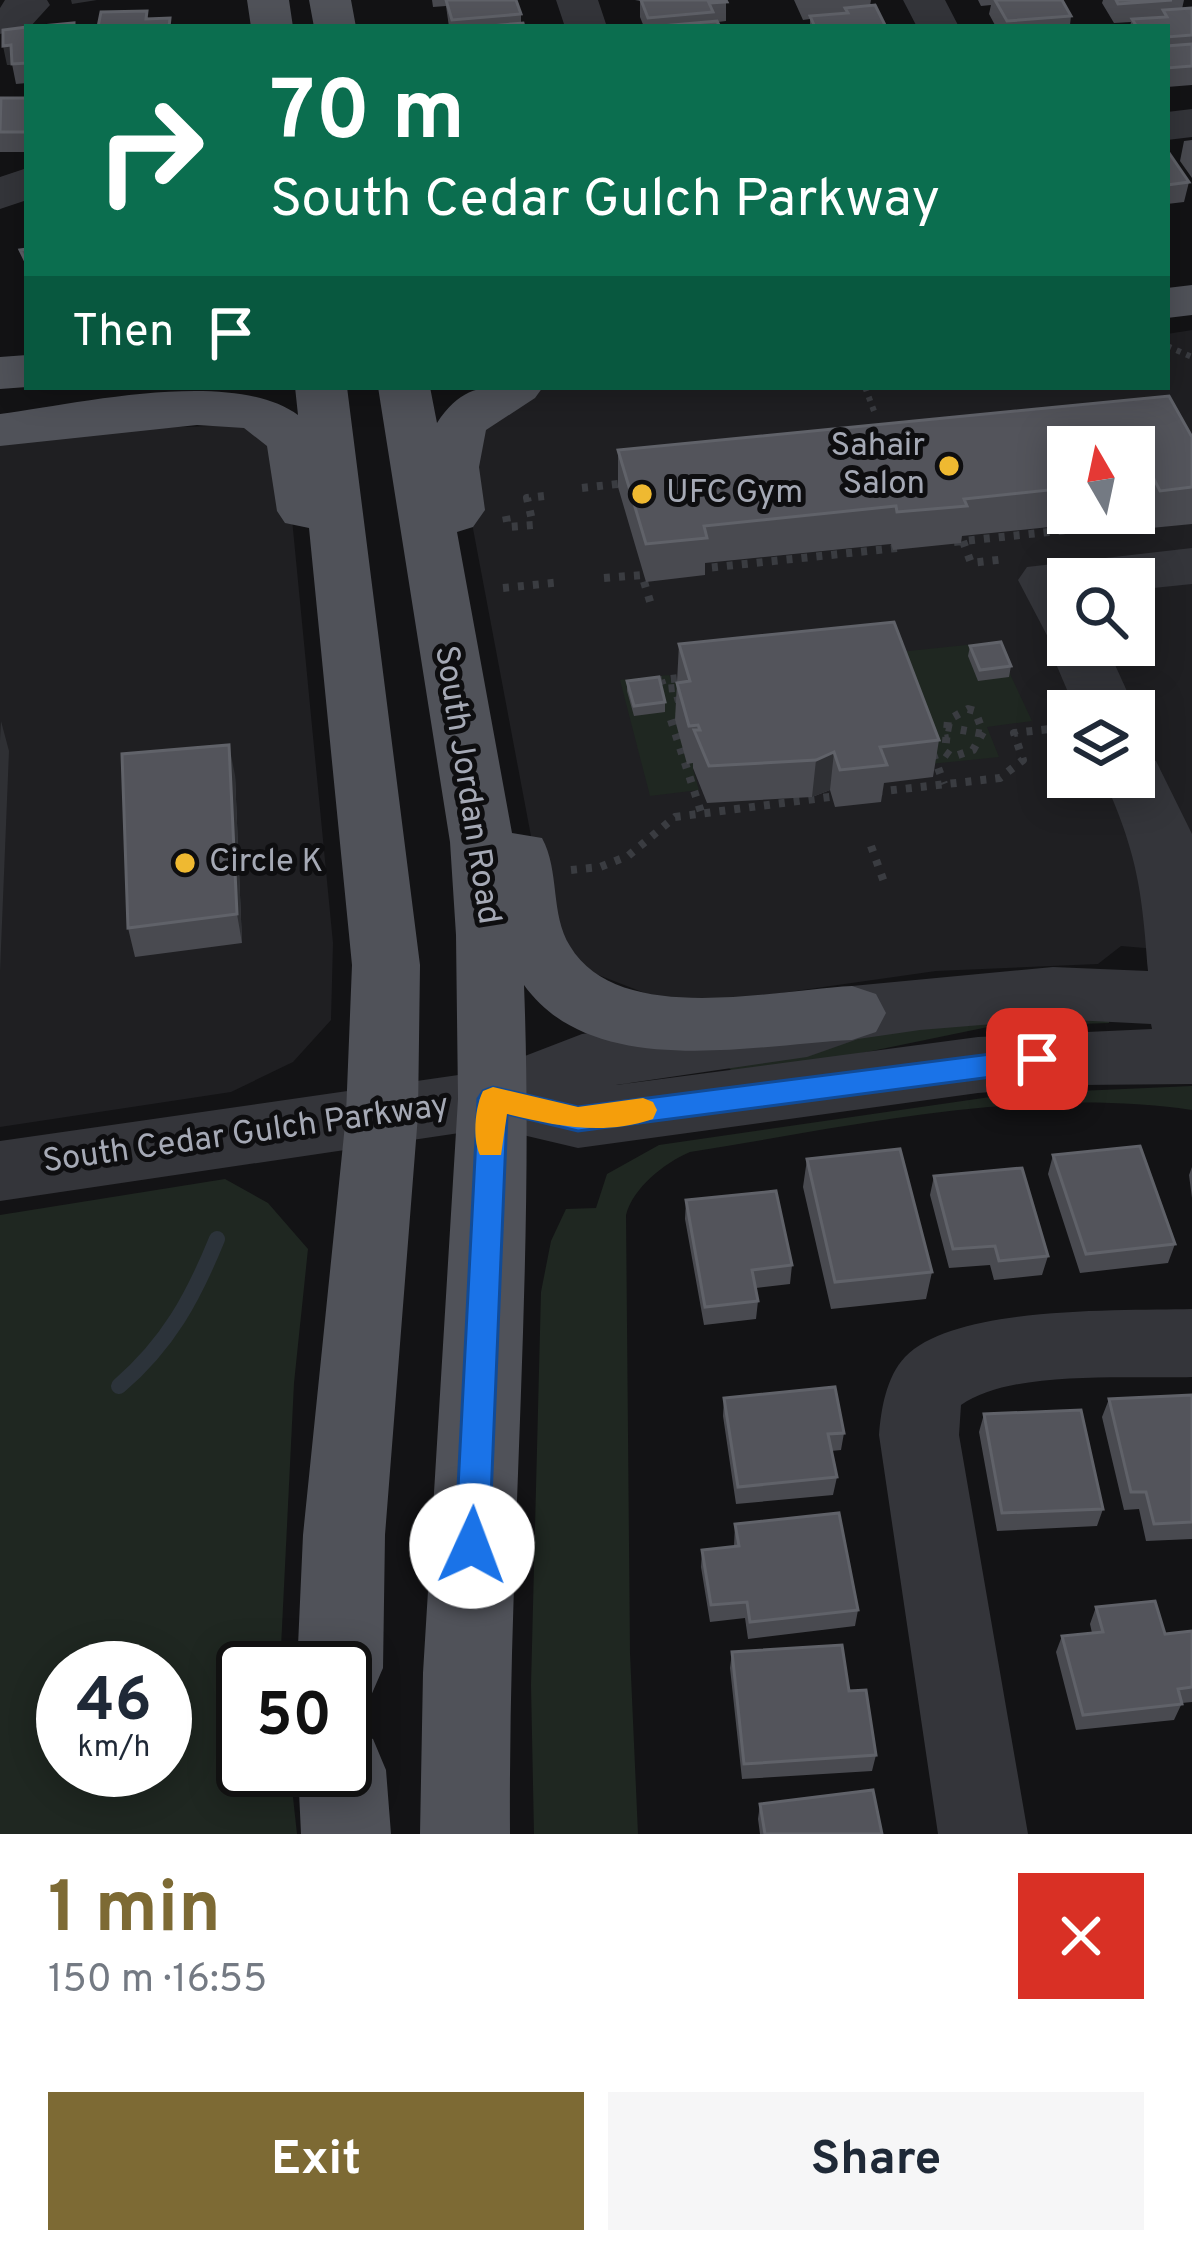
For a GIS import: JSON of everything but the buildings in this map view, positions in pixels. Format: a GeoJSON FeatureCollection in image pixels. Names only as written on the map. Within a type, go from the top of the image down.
{"type":"FeatureCollection","features":[{"type":"Feature","properties":{"kind":"main road"},"geometry":{"type":"LineString","coordinates":[[0,411],[219,390]]}},
{"type":"Feature","properties":{"kind":"main road"},"geometry":{"type":"LineString","coordinates":[[321,390],[384,923],[382,1115],[344,1535],[341,1641]]}},
{"type":"Feature","properties":{"kind":"main road","name":"South Jordan Road"},"geometry":{"type":"LineString","coordinates":[[404,390],[486,876],[493,1099],[466,1673],[465,1834]]}},
{"type":"Feature","properties":{"kind":"main road"},"geometry":{"type":"LineString","coordinates":[[428,545],[457,510],[450,473],[453,439],[478,409],[512,390]]}},
{"type":"Feature","properties":{"kind":"main road"},"geometry":{"type":"LineString","coordinates":[[0,430],[214,409],[269,419],[296,453],[311,557],[344,590]]}},
{"type":"Feature","properties":{"kind":"main road"},"geometry":{"type":"LineString","coordinates":[[471,790],[518,846],[539,956],[553,976],[577,996],[607,1010],[672,1026],[852,1013]]}},
{"type":"Feature","properties":{"kind":"main road"},"geometry":{"type":"LineString","coordinates":[[344,1797],[346,1834]]}},
{"type":"Feature","properties":{"kind":"street"},"geometry":{"type":"LineString","coordinates":[[0,21],[23,13],[29,5],[26,0]]}},
{"type":"Feature","properties":{"kind":"street"},"geometry":{"type":"LineString","coordinates":[[1126,558],[1180,543]]}},
{"type":"Feature","properties":{"kind":"street"},"geometry":{"type":"LineString","coordinates":[[1143,798],[1168,857],[1189,1028]]}},
{"type":"Feature","properties":{"kind":"street","name":"South Cedar Gulch Parkway"},"geometry":{"type":"LineString","coordinates":[[0,1171],[493,1099],[582,1062],[807,1030],[852,1013],[1009,994],[1189,1028]]}},
{"type":"Feature","properties":{"kind":"street","name":"South Cedar Gulch Parkway"},"geometry":{"type":"LineString","coordinates":[[493,1099],[578,1119],[998,1063],[1189,1028]]}},
{"type":"Feature","properties":{"kind":"street"},"geometry":{"type":"LineString","coordinates":[[983,1834],[919,1435],[926,1391],[936,1377],[975,1357],[1192,1343]]}},
{"type":"Feature","properties":{"kind":"path"},"geometry":{"type":"LineString","coordinates":[[866,390],[874,411]]}},
{"type":"Feature","properties":{"kind":"path"},"geometry":{"type":"LineString","coordinates":[[582,488],[643,481]]}},
{"type":"Feature","properties":{"kind":"path"},"geometry":{"type":"LineString","coordinates":[[620,483],[627,506]]}},
{"type":"Feature","properties":{"kind":"path"},"geometry":{"type":"LineString","coordinates":[[505,509],[508,527],[533,525],[526,498],[544,496]]}},
{"type":"Feature","properties":{"kind":"path"},"geometry":{"type":"LineString","coordinates":[[940,544],[1180,543]]}},
{"type":"Feature","properties":{"kind":"path"},"geometry":{"type":"LineString","coordinates":[[691,570],[918,546]]}},
{"type":"Feature","properties":{"kind":"path"},"geometry":{"type":"LineString","coordinates":[[604,578],[644,575],[652,608]]}},
{"type":"Feature","properties":{"kind":"path"},"geometry":{"type":"LineString","coordinates":[[503,588],[562,582]]}},
{"type":"Feature","properties":{"kind":"path"},"geometry":{"type":"LineString","coordinates":[[693,676],[661,680],[664,689],[675,688],[682,716],[670,717],[701,812]]}},
{"type":"Feature","properties":{"kind":"path"},"geometry":{"type":"LineString","coordinates":[[972,710],[983,734],[973,750],[957,757],[946,753],[950,718],[972,710]]}},
{"type":"Feature","properties":{"kind":"path"},"geometry":{"type":"LineString","coordinates":[[946,727],[983,734]]}},
{"type":"Feature","properties":{"kind":"path"},"geometry":{"type":"LineString","coordinates":[[558,871],[612,862],[644,847],[664,822],[701,812],[1000,778],[1021,764],[1023,754],[1014,733],[1047,729]]}},
{"type":"Feature","properties":{"kind":"path"},"geometry":{"type":"LineString","coordinates":[[949,738],[926,742],[952,787]]}},
{"type":"Feature","properties":{"kind":"path"},"geometry":{"type":"LineString","coordinates":[[871,846],[884,882]]}},
{"type":"Feature","properties":{"kind":"shaded area"},"geometry":{"type":"Polygon","coordinates":[[[1192,330],[1192,952],[1121,946],[1098,964],[936,971],[725,1001],[655,997],[578,967],[547,921],[461,465],[480,421],[536,390],[1170,390],[1170,334],[1192,330]]]}},
{"type":"Feature","properties":{"kind":"shaded area"},"geometry":{"type":"Polygon","coordinates":[[[239,425],[274,438],[289,488],[333,943],[331,1020],[293,1062],[231,1092],[0,1127],[0,433],[239,425]]]}},
{"type":"Feature","properties":{"kind":"shaded area"},"geometry":{"type":"Polygon","coordinates":[[[995,642],[1032,721],[987,727],[999,757],[931,764],[899,652],[995,642]]]}},
{"type":"Feature","properties":{"kind":"shaded area"},"geometry":{"type":"Polygon","coordinates":[[[669,675],[672,682],[678,681],[688,718],[676,721],[687,763],[697,762],[693,769],[699,790],[650,796],[620,680],[669,675]]]}},
{"type":"Feature","properties":{"kind":"shaded area"},"geometry":{"type":"Polygon","coordinates":[[[1109,1018],[1109,1023],[988,1027],[799,1066],[733,1072],[727,1066],[732,1053],[995,1019],[1109,1018]]]}},
{"type":"Feature","properties":{"kind":"shaded area"},"geometry":{"type":"Polygon","coordinates":[[[1192,1086],[1192,1110],[1129,1104],[1003,1106],[690,1152],[642,1186],[626,1215],[630,1653],[638,1834],[534,1834],[531,1685],[541,1292],[551,1241],[566,1209],[596,1208],[607,1174],[659,1145],[1011,1094],[1192,1086]]]}},
{"type":"Feature","properties":{"kind":"shaded area"},"geometry":{"type":"Polygon","coordinates":[[[225,1179],[268,1203],[308,1249],[294,1383],[281,1641],[216,1641],[216,1797],[293,1797],[297,1834],[0,1834],[0,1215],[225,1179]]]}},
{"type":"Feature","properties":{"kind":"waterway"},"geometry":{"type":"LineString","coordinates":[[119,1386],[152,1354],[177,1319],[217,1239]]}},
{"type":"Feature","properties":{"kind":"slow traffic"},"geometry":{"type":"LineString","coordinates":[[490,1146],[493,1099],[578,1119],[643,1110]]}},
{"type":"Feature","properties":{"kind":"place","name":"Sahair Salon"},"geometry":{"type":"Point","coordinates":[949,466]}},
{"type":"Feature","properties":{"kind":"place","name":"UFC Gym"},"geometry":{"type":"Point","coordinates":[642,494]}},
{"type":"Feature","properties":{"kind":"place","name":"Circle K"},"geometry":{"type":"Point","coordinates":[185,863]}},
{"type":"Feature","properties":{"kind":"route"},"geometry":{"type":"LineString","coordinates":[[472,1546],[493,1099],[578,1119],[1037,1059]]}}]}
